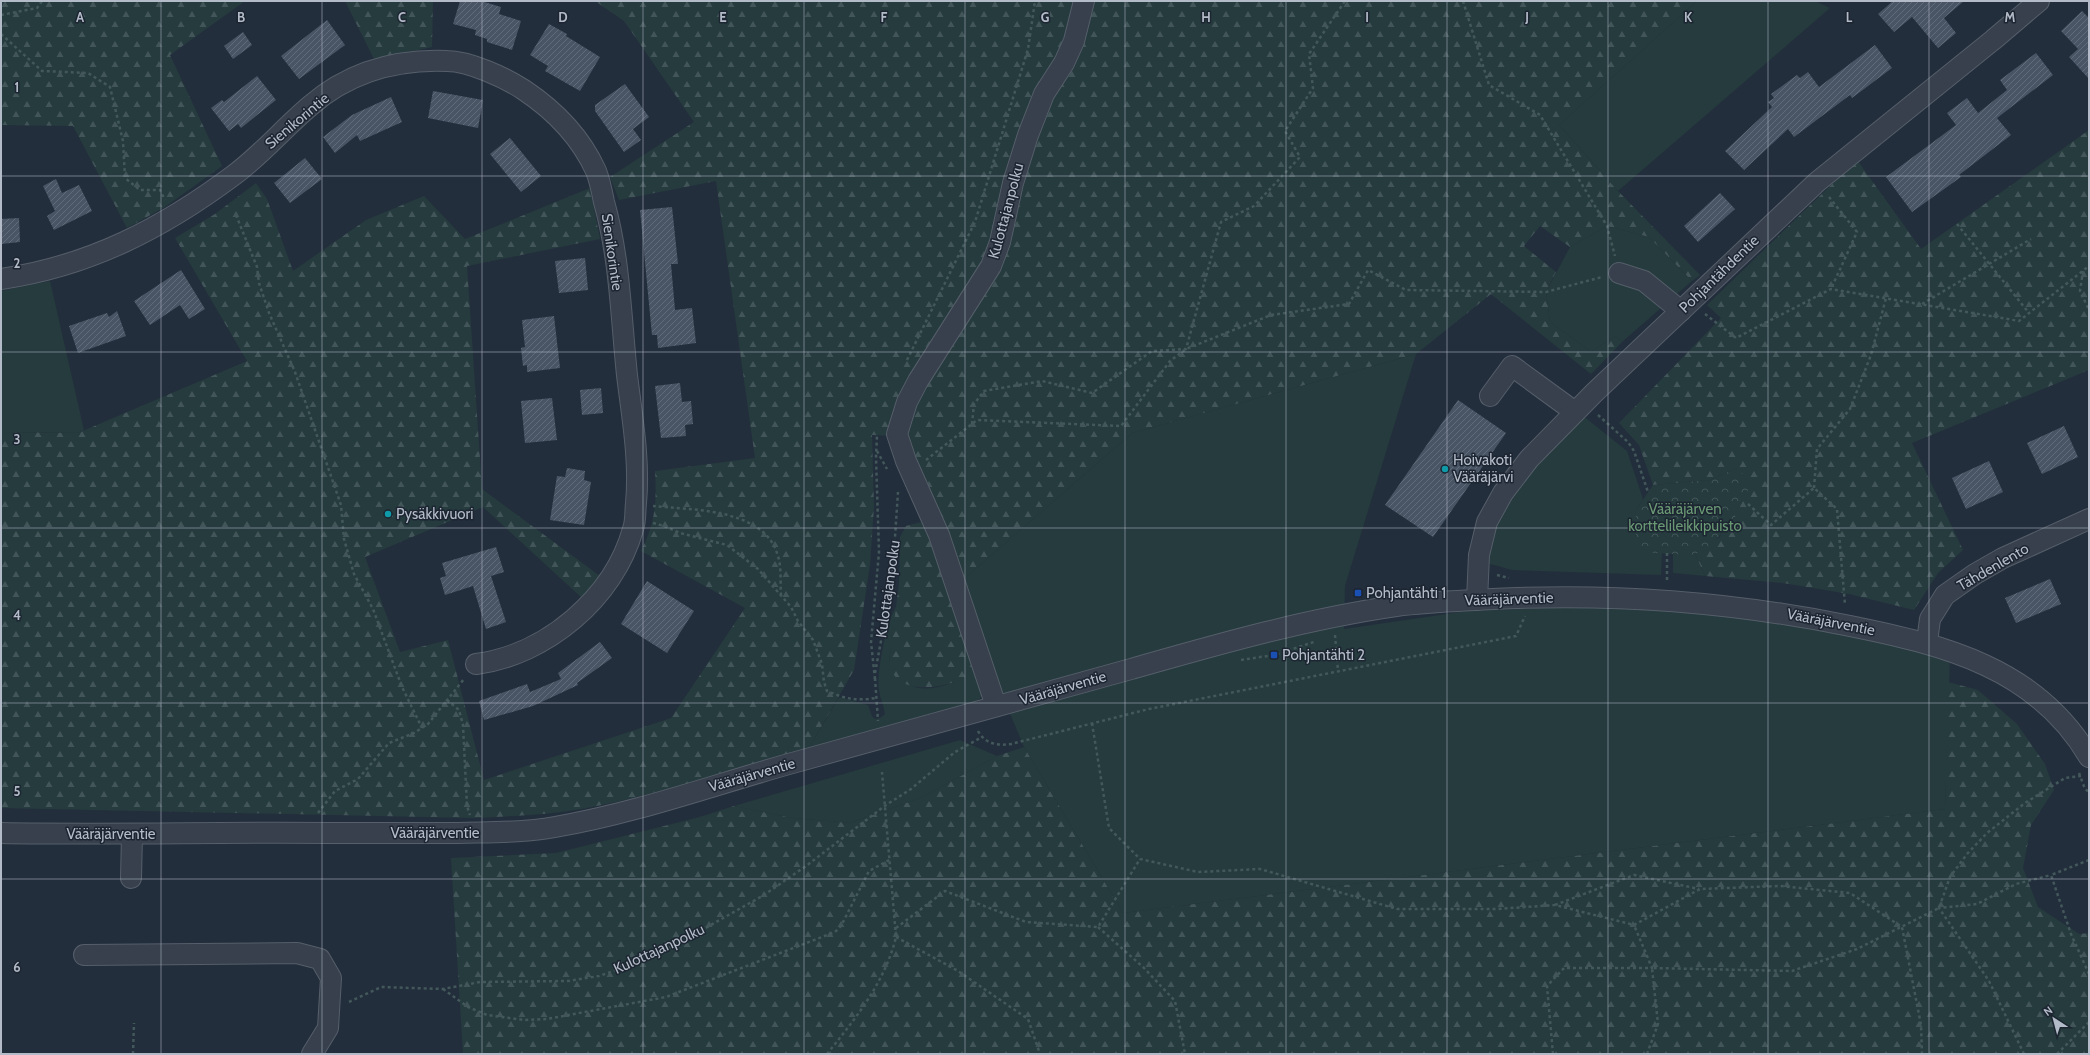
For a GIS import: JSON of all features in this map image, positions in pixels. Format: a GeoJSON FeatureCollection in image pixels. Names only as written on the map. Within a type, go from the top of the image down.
{"type":"FeatureCollection","features":[{"type":"Feature","properties":{"kind":"street","name":"Kulottajanpolku"},"geometry":{"type":"LineString","coordinates":[[996,706],[939,535],[911,472],[899,441],[898,434],[901,419],[918,380],[991,266],[1000,242],[1013,183],[1028,135],[1044,94],[1064,63],[1074,41],[1084,1]]}},
{"type":"Feature","properties":{"kind":"street","name":"Pohjantähdentie"},"geometry":{"type":"LineString","coordinates":[[1477,600],[1479,555],[1486,522],[1503,493],[1529,459],[1579,408],[1817,182],[2039,1]]}},
{"type":"Feature","properties":{"kind":"street","name":"Sienikorintie"},"geometry":{"type":"LineString","coordinates":[[1,279],[31,274],[81,259],[137,238],[173,218],[237,173],[313,103],[350,79],[381,66],[412,61],[452,61],[506,78],[543,103],[571,131],[596,171],[611,228],[638,477],[634,527],[621,559],[605,586],[582,611],[556,633],[519,654],[495,662],[476,664]]}},
{"type":"Feature","properties":{"kind":"street"},"geometry":{"type":"LineString","coordinates":[[1619,273],[1644,281],[1686,307]]}},
{"type":"Feature","properties":{"kind":"street"},"geometry":{"type":"LineString","coordinates":[[1490,396],[1512,366],[1579,408]]}},
{"type":"Feature","properties":{"kind":"street","name":"Tähdenlento"},"geometry":{"type":"LineString","coordinates":[[1927,642],[1930,619],[1945,595],[2003,558],[2089,518]]}},
{"type":"Feature","properties":{"kind":"street","name":"Vääräjärventie"},"geometry":{"type":"LineString","coordinates":[[1,833],[132,835],[515,832],[554,827],[663,802],[1218,644],[1320,619],[1397,606],[1447,601],[1539,597],[1603,598],[1714,605],[1777,612],[1927,642],[1966,655],[1995,669],[2021,686],[2057,715],[2075,735],[2086,759]]}},
{"type":"Feature","properties":{"kind":"street"},"geometry":{"type":"LineString","coordinates":[[131,878],[132,835]]}},
{"type":"Feature","properties":{"kind":"street"},"geometry":{"type":"LineString","coordinates":[[84,955],[297,953],[320,959],[330,978],[328,1028],[312,1054]]}},
{"type":"Feature","properties":{"kind":"path"},"geometry":{"type":"LineString","coordinates":[[1,15],[37,8],[42,1]]}},
{"type":"Feature","properties":{"kind":"path"},"geometry":{"type":"LineString","coordinates":[[1186,349],[1221,222],[1254,206],[1300,157],[1285,131],[1313,88],[1309,54],[1345,1]]}},
{"type":"Feature","properties":{"kind":"path"},"geometry":{"type":"LineString","coordinates":[[911,472],[976,420],[1120,426],[1170,361],[1186,349],[1271,315],[1349,304],[1368,270],[1406,290],[1546,292],[1619,273],[1607,226],[1540,115],[1489,85],[1463,1]]}},
{"type":"Feature","properties":{"kind":"path"},"geometry":{"type":"LineString","coordinates":[[1,34],[42,72],[88,73],[110,87],[123,141],[125,178],[140,190],[160,190],[173,218]]}},
{"type":"Feature","properties":{"kind":"path"},"geometry":{"type":"LineString","coordinates":[[1817,182],[1857,232],[1831,289]]}},
{"type":"Feature","properties":{"kind":"path"},"geometry":{"type":"LineString","coordinates":[[236,215],[257,267],[259,283],[269,313],[295,372],[339,497],[344,539],[354,574],[373,609],[402,687],[422,728]]}},
{"type":"Feature","properties":{"kind":"path"},"geometry":{"type":"LineString","coordinates":[[1956,224],[2029,313]]}},
{"type":"Feature","properties":{"kind":"path"},"geometry":{"type":"LineString","coordinates":[[1921,304],[2031,239]]}},
{"type":"Feature","properties":{"kind":"path"},"geometry":{"type":"LineString","coordinates":[[1686,307],[1736,338],[1831,289],[2019,321],[2089,266]]}},
{"type":"Feature","properties":{"kind":"path"},"geometry":{"type":"LineString","coordinates":[[2084,271],[2080,291],[2089,310]]}},
{"type":"Feature","properties":{"kind":"path"},"geometry":{"type":"LineString","coordinates":[[1748,504],[1771,525],[1814,488],[1817,449],[1850,409],[1871,355],[1886,298]]}},
{"type":"Feature","properties":{"kind":"path"},"geometry":{"type":"LineString","coordinates":[[972,424],[974,404],[984,391],[1042,381],[1092,393],[1152,350],[1186,349]]}},
{"type":"Feature","properties":{"kind":"path"},"geometry":{"type":"LineString","coordinates":[[1579,408],[1628,442],[1634,451],[1648,492]]}},
{"type":"Feature","properties":{"kind":"path"},"geometry":{"type":"LineString","coordinates":[[1814,488],[1837,509],[1845,605]]}},
{"type":"Feature","properties":{"kind":"path","name":"Kulottajanpolku"},"geometry":{"type":"LineString","coordinates":[[878,723],[876,666],[893,569],[898,491]]}},
{"type":"Feature","properties":{"kind":"path"},"geometry":{"type":"LineString","coordinates":[[635,511],[694,509],[745,520],[758,528],[772,542],[778,554],[781,596]]}},
{"type":"Feature","properties":{"kind":"path"},"geometry":{"type":"LineString","coordinates":[[635,511],[680,533],[727,545],[758,569],[791,607],[798,621],[813,640],[822,664],[824,682],[827,690],[843,698],[856,701],[876,698]]}},
{"type":"Feature","properties":{"kind":"path"},"geometry":{"type":"LineString","coordinates":[[1667,552],[1668,584]]}},
{"type":"Feature","properties":{"kind":"path"},"geometry":{"type":"LineString","coordinates":[[972,714],[982,737],[999,745],[1149,709],[1516,636],[1526,614],[1518,614]]}},
{"type":"Feature","properties":{"kind":"path"},"geometry":{"type":"LineString","coordinates":[[1328,637],[1340,633]]}},
{"type":"Feature","properties":{"kind":"path"},"geometry":{"type":"LineString","coordinates":[[1335,634],[1338,671]]}},
{"type":"Feature","properties":{"kind":"path"},"geometry":{"type":"LineString","coordinates":[[1237,661],[1274,655],[1320,640]]}},
{"type":"Feature","properties":{"kind":"path"},"geometry":{"type":"LineString","coordinates":[[317,815],[335,791],[358,779],[389,743],[428,724],[476,664]]}},
{"type":"Feature","properties":{"kind":"path"},"geometry":{"type":"LineString","coordinates":[[447,700],[459,710],[463,725],[467,806],[472,822]]}},
{"type":"Feature","properties":{"kind":"path"},"geometry":{"type":"LineString","coordinates":[[1092,723],[1109,828],[1140,859],[1198,872],[1260,869],[1397,909],[1498,909],[1555,905],[1634,875],[1700,889],[1780,886],[1850,893],[1902,927],[1921,1025],[1922,1054]]}},
{"type":"Feature","properties":{"kind":"path","name":"Kulottajanpolku"},"geometry":{"type":"LineString","coordinates":[[329,1012],[381,987],[443,989],[480,982],[568,981],[599,976],[642,961],[678,943],[764,895],[806,866],[886,805],[911,790],[955,752],[982,737]]}},
{"type":"Feature","properties":{"kind":"path"},"geometry":{"type":"LineString","coordinates":[[2086,759],[2081,776],[2085,788],[2089,792]]}},
{"type":"Feature","properties":{"kind":"path"},"geometry":{"type":"LineString","coordinates":[[827,1054],[880,981],[891,957],[896,937],[891,859],[882,772]]}},
{"type":"Feature","properties":{"kind":"path"},"geometry":{"type":"LineString","coordinates":[[1939,908],[1950,877],[1967,854],[1987,834],[2025,804],[2065,778],[2081,776]]}},
{"type":"Feature","properties":{"kind":"path"},"geometry":{"type":"LineString","coordinates":[[443,989],[474,1010],[501,1018],[524,1020],[547,1019],[666,997],[835,932],[841,926],[869,871],[891,859]]}},
{"type":"Feature","properties":{"kind":"path"},"geometry":{"type":"LineString","coordinates":[[1098,927],[1140,859]]}},
{"type":"Feature","properties":{"kind":"path"},"geometry":{"type":"LineString","coordinates":[[1552,1054],[1546,986],[1564,968],[1792,971],[1858,949],[1939,908],[1977,904],[2016,884],[2051,875],[2089,860]]}},
{"type":"Feature","properties":{"kind":"path"},"geometry":{"type":"LineString","coordinates":[[2051,875],[2071,934],[2089,974]]}},
{"type":"Feature","properties":{"kind":"path"},"geometry":{"type":"LineString","coordinates":[[1555,905],[1634,925],[1700,889]]}},
{"type":"Feature","properties":{"kind":"path"},"geometry":{"type":"LineString","coordinates":[[896,929],[945,891],[1026,922],[1098,927],[1144,968],[1175,1001],[1185,1054]]}},
{"type":"Feature","properties":{"kind":"path"},"geometry":{"type":"LineString","coordinates":[[1939,908],[1989,981],[2024,1054]]}},
{"type":"Feature","properties":{"kind":"path"},"geometry":{"type":"LineString","coordinates":[[1634,925],[1652,968],[1658,1024],[1647,1054]]}},
{"type":"Feature","properties":{"kind":"path"},"geometry":{"type":"LineString","coordinates":[[896,937],[958,972],[1028,1019],[1040,1054]]}},
{"type":"Feature","properties":{"kind":"path"},"geometry":{"type":"LineString","coordinates":[[2057,1054],[2089,1022]]}},
{"type":"Feature","properties":{"kind":"path"},"geometry":{"type":"LineString","coordinates":[[133,1054],[134,1023]]}},
{"type":"Feature","properties":{"kind":"green space"},"geometry":{"type":"Polygon","coordinates":[[[1,1],[245,1],[170,55],[222,166],[165,207],[127,228],[73,126],[1,125],[1,1]]]}},
{"type":"Feature","properties":{"kind":"green space"},"geometry":{"type":"Polygon","coordinates":[[[345,1],[433,1],[432,47],[374,59],[345,1]]]}},
{"type":"Feature","properties":{"kind":"green space"},"geometry":{"type":"Polygon","coordinates":[[[595,1],[1697,1],[1559,125],[1618,191],[1700,275],[1692,281],[1649,237],[1607,226],[1570,247],[1540,226],[1524,246],[1556,272],[1546,292],[1550,322],[1591,352],[1615,336],[1622,342],[1591,374],[1491,294],[1416,354],[1132,433],[965,578],[946,527],[894,436],[872,435],[874,507],[870,565],[854,670],[809,748],[701,780],[620,801],[577,810],[532,815],[472,818],[1,808],[1,432],[78,433],[247,361],[175,238],[215,214],[256,183],[267,199],[293,271],[366,220],[424,196],[465,239],[590,188],[600,239],[467,266],[482,489],[600,576],[582,598],[483,507],[365,557],[400,652],[448,640],[484,780],[671,718],[745,608],[641,551],[646,541],[654,512],[656,493],[655,471],[755,458],[716,181],[619,200],[610,177],[694,122],[624,21],[595,1]]]}},
{"type":"Feature","properties":{"kind":"green space"},"geometry":{"type":"Polygon","coordinates":[[[1697,1],[1815,1],[1830,8],[1618,191],[1559,125],[1697,1]]]}},
{"type":"Feature","properties":{"kind":"green space"},"geometry":{"type":"Polygon","coordinates":[[[2089,130],[2089,370],[1912,443],[1963,550],[1938,573],[1914,610],[1849,594],[1783,583],[1705,576],[1695,554],[1720,537],[1737,468],[1710,480],[1653,485],[1639,445],[1619,423],[1721,318],[1707,305],[1857,160],[1921,249],[2089,130]]]}},
{"type":"Feature","properties":{"kind":"green space"},"geometry":{"type":"Polygon","coordinates":[[[1607,226],[1649,237],[1692,281],[1622,342],[1615,336],[1591,352],[1550,322],[1546,292],[1570,247],[1607,226]]]}},
{"type":"Feature","properties":{"kind":"green space"},"geometry":{"type":"Polygon","coordinates":[[[50,281],[84,430],[78,433],[1,432],[1,291],[50,281]]]}},
{"type":"Feature","properties":{"kind":"green space"},"geometry":{"type":"Polygon","coordinates":[[[1416,354],[1345,586],[1344,629],[1467,611],[1603,606],[1712,613],[1835,631],[1950,657],[1945,809],[1123,913],[1024,747],[997,683],[965,578],[1132,433],[1416,354]]]}},
{"type":"Feature","properties":{"kind":"green space"},"geometry":{"type":"Polygon","coordinates":[[[1582,415],[1627,451],[1643,499],[1636,510],[1636,552],[1662,552],[1661,575],[1512,570],[1487,563],[1496,527],[1502,511],[1511,496],[1521,481],[1545,453],[1582,415]]]}},
{"type":"Feature","properties":{"kind":"green space","name":"Vääräjärven korttelileikkipuisto"},"geometry":{"type":"Polygon","coordinates":[[[1737,468],[1751,482],[1736,513],[1722,534],[1713,542],[1695,554],[1636,552],[1636,510],[1653,485],[1710,480],[1737,468]]]}},
{"type":"Feature","properties":{"kind":"green space"},"geometry":{"type":"Polygon","coordinates":[[[921,522],[926,524],[976,672],[954,682],[940,686],[913,686],[902,682],[894,674],[889,662],[899,583],[900,537],[906,526],[921,522]]]}},
{"type":"Feature","properties":{"kind":"green space"},"geometry":{"type":"Polygon","coordinates":[[[1673,553],[1695,554],[1705,576],[1673,573],[1673,553]]]}},
{"type":"Feature","properties":{"kind":"green space"},"geometry":{"type":"Polygon","coordinates":[[[897,605],[889,662],[901,678],[910,685],[918,688],[935,688],[952,683],[976,672],[982,690],[981,697],[979,700],[809,748],[839,697],[868,705],[872,716],[875,719],[880,718],[885,714],[879,690],[879,671],[886,633],[897,605]]]}},
{"type":"Feature","properties":{"kind":"green space"},"geometry":{"type":"Polygon","coordinates":[[[1948,682],[1978,690],[2017,724],[2045,764],[2054,790],[2031,825],[2023,868],[2038,907],[2079,934],[2089,933],[2089,1054],[463,1054],[451,858],[556,853],[700,817],[734,806],[792,818],[850,823],[923,797],[997,756],[1024,747],[1123,913],[1945,809],[1948,682]]]}},
{"type":"Feature","properties":{"kind":"green space"},"geometry":{"type":"Polygon","coordinates":[[[960,740],[997,756],[923,797],[850,823],[792,818],[734,806],[960,740]]]}},
{"type":"Feature","properties":{"kind":"building"},"geometry":{"type":"Polygon","coordinates":[[[460,1],[481,1],[501,7],[499,14],[521,21],[512,50],[487,42],[487,39],[475,35],[476,30],[453,24],[460,1]]]}},
{"type":"Feature","properties":{"kind":"building"},"geometry":{"type":"Polygon","coordinates":[[[1893,1],[1964,1],[1944,18],[1956,33],[1938,48],[1912,17],[1894,32],[1878,14],[1893,1]]]}},
{"type":"Feature","properties":{"kind":"building"},"geometry":{"type":"Polygon","coordinates":[[[2082,11],[2089,18],[2089,79],[2069,57],[2078,49],[2061,31],[2082,11]]]}},
{"type":"Feature","properties":{"kind":"building"},"geometry":{"type":"Polygon","coordinates":[[[327,20],[345,45],[299,79],[281,56],[327,20]]]}},
{"type":"Feature","properties":{"kind":"building"},"geometry":{"type":"Polygon","coordinates":[[[549,24],[567,34],[566,36],[600,57],[580,91],[545,71],[548,66],[530,55],[549,24]]]}},
{"type":"Feature","properties":{"kind":"building"},"geometry":{"type":"Polygon","coordinates":[[[243,32],[252,45],[233,59],[224,46],[243,32]]]}},
{"type":"Feature","properties":{"kind":"building"},"geometry":{"type":"Polygon","coordinates":[[[1875,45],[1892,68],[1852,98],[1850,95],[1794,137],[1788,129],[1744,170],[1725,151],[1772,107],[1768,102],[1774,98],[1771,94],[1797,75],[1800,78],[1808,72],[1819,87],[1875,45]]]}},
{"type":"Feature","properties":{"kind":"building"},"geometry":{"type":"Polygon","coordinates":[[[2036,53],[2053,75],[1997,118],[2011,135],[1959,175],[1961,177],[1912,212],[1886,177],[1956,125],[1947,113],[1967,98],[1978,113],[2007,90],[2000,80],[2036,53]]]}},
{"type":"Feature","properties":{"kind":"building"},"geometry":{"type":"Polygon","coordinates":[[[257,76],[276,100],[241,128],[238,124],[229,131],[211,108],[222,100],[224,102],[257,76]]]}},
{"type":"Feature","properties":{"kind":"building"},"geometry":{"type":"Polygon","coordinates":[[[625,84],[649,117],[633,129],[641,140],[624,152],[595,111],[595,105],[625,84]]]}},
{"type":"Feature","properties":{"kind":"building"},"geometry":{"type":"Polygon","coordinates":[[[433,91],[483,100],[478,128],[428,118],[433,91]]]}},
{"type":"Feature","properties":{"kind":"building"},"geometry":{"type":"Polygon","coordinates":[[[391,97],[402,122],[360,141],[357,135],[335,153],[323,137],[352,115],[391,97]]]}},
{"type":"Feature","properties":{"kind":"building"},"geometry":{"type":"Polygon","coordinates":[[[510,138],[541,176],[521,192],[490,154],[510,138]]]}},
{"type":"Feature","properties":{"kind":"building"},"geometry":{"type":"Polygon","coordinates":[[[305,158],[322,179],[290,203],[274,183],[305,158]]]}},
{"type":"Feature","properties":{"kind":"building"},"geometry":{"type":"Polygon","coordinates":[[[56,179],[62,193],[79,185],[92,211],[54,230],[47,216],[55,211],[43,186],[56,179]]]}},
{"type":"Feature","properties":{"kind":"building"},"geometry":{"type":"Polygon","coordinates":[[[1720,193],[1735,209],[1698,242],[1684,226],[1720,193]]]}},
{"type":"Feature","properties":{"kind":"building"},"geometry":{"type":"Polygon","coordinates":[[[672,207],[678,264],[671,264],[675,310],[692,308],[696,343],[658,348],[657,335],[652,335],[640,210],[672,207]]]}},
{"type":"Feature","properties":{"kind":"building"},"geometry":{"type":"Polygon","coordinates":[[[19,218],[20,242],[1,244],[1,219],[19,218]]]}},
{"type":"Feature","properties":{"kind":"building"},"geometry":{"type":"Polygon","coordinates":[[[585,258],[588,290],[559,293],[555,261],[585,258]]]}},
{"type":"Feature","properties":{"kind":"building"},"geometry":{"type":"Polygon","coordinates":[[[181,270],[205,309],[189,319],[180,305],[150,325],[134,301],[181,270]]]}},
{"type":"Feature","properties":{"kind":"building"},"geometry":{"type":"Polygon","coordinates":[[[117,311],[126,336],[78,353],[69,326],[107,313],[109,317],[117,311]]]}},
{"type":"Feature","properties":{"kind":"building"},"geometry":{"type":"Polygon","coordinates":[[[554,316],[560,368],[527,372],[527,365],[523,366],[521,348],[525,347],[522,320],[554,316]]]}},
{"type":"Feature","properties":{"kind":"building"},"geometry":{"type":"Polygon","coordinates":[[[680,383],[682,402],[691,401],[693,424],[685,425],[686,436],[661,438],[655,386],[680,383]]]}},
{"type":"Feature","properties":{"kind":"building"},"geometry":{"type":"Polygon","coordinates":[[[601,388],[603,413],[582,415],[580,390],[601,388]]]}},
{"type":"Feature","properties":{"kind":"building"},"geometry":{"type":"Polygon","coordinates":[[[552,398],[557,440],[525,443],[521,401],[552,398]]]}},
{"type":"Feature","properties":{"kind":"building","name":"Hoivakoti Vääräjärvi"},"geometry":{"type":"Polygon","coordinates":[[[1458,400],[1506,433],[1433,537],[1385,505],[1458,400]]]}},
{"type":"Feature","properties":{"kind":"building"},"geometry":{"type":"Polygon","coordinates":[[[2064,426],[2078,457],[2042,474],[2027,443],[2064,426]]]}},
{"type":"Feature","properties":{"kind":"building"},"geometry":{"type":"Polygon","coordinates":[[[1989,461],[2003,492],[1966,509],[1952,478],[1989,461]]]}},
{"type":"Feature","properties":{"kind":"building"},"geometry":{"type":"Polygon","coordinates":[[[567,468],[585,471],[584,480],[591,482],[584,525],[550,520],[557,476],[565,477],[567,468]]]}},
{"type":"Feature","properties":{"kind":"building"},"geometry":{"type":"Polygon","coordinates":[[[496,547],[504,572],[491,576],[506,622],[486,629],[473,586],[445,595],[440,578],[446,576],[442,563],[496,547]]]}},
{"type":"Feature","properties":{"kind":"building"},"geometry":{"type":"Polygon","coordinates":[[[2050,579],[2061,604],[2016,623],[2005,598],[2050,579]]]}},
{"type":"Feature","properties":{"kind":"building"},"geometry":{"type":"Polygon","coordinates":[[[647,581],[694,611],[667,653],[621,624],[647,581]]]}},
{"type":"Feature","properties":{"kind":"building"},"geometry":{"type":"Polygon","coordinates":[[[600,642],[612,658],[577,683],[578,685],[533,706],[484,720],[479,701],[527,684],[530,692],[561,679],[558,673],[600,642]]]}},
{"type":"Feature","properties":{"kind":"place","name":"Hoivakoti Vääräjärvi"},"geometry":{"type":"Point","coordinates":[1445,469]}},
{"type":"Feature","properties":{"kind":"place","name":"Pysäkkivuori"},"geometry":{"type":"Point","coordinates":[388,514]}},
{"type":"Feature","properties":{"kind":"place","name":"Pohjantähti 1"},"geometry":{"type":"Point","coordinates":[1358,593]}},
{"type":"Feature","properties":{"kind":"place","name":"Pohjantähti 2"},"geometry":{"type":"Point","coordinates":[1274,655]}}]}
